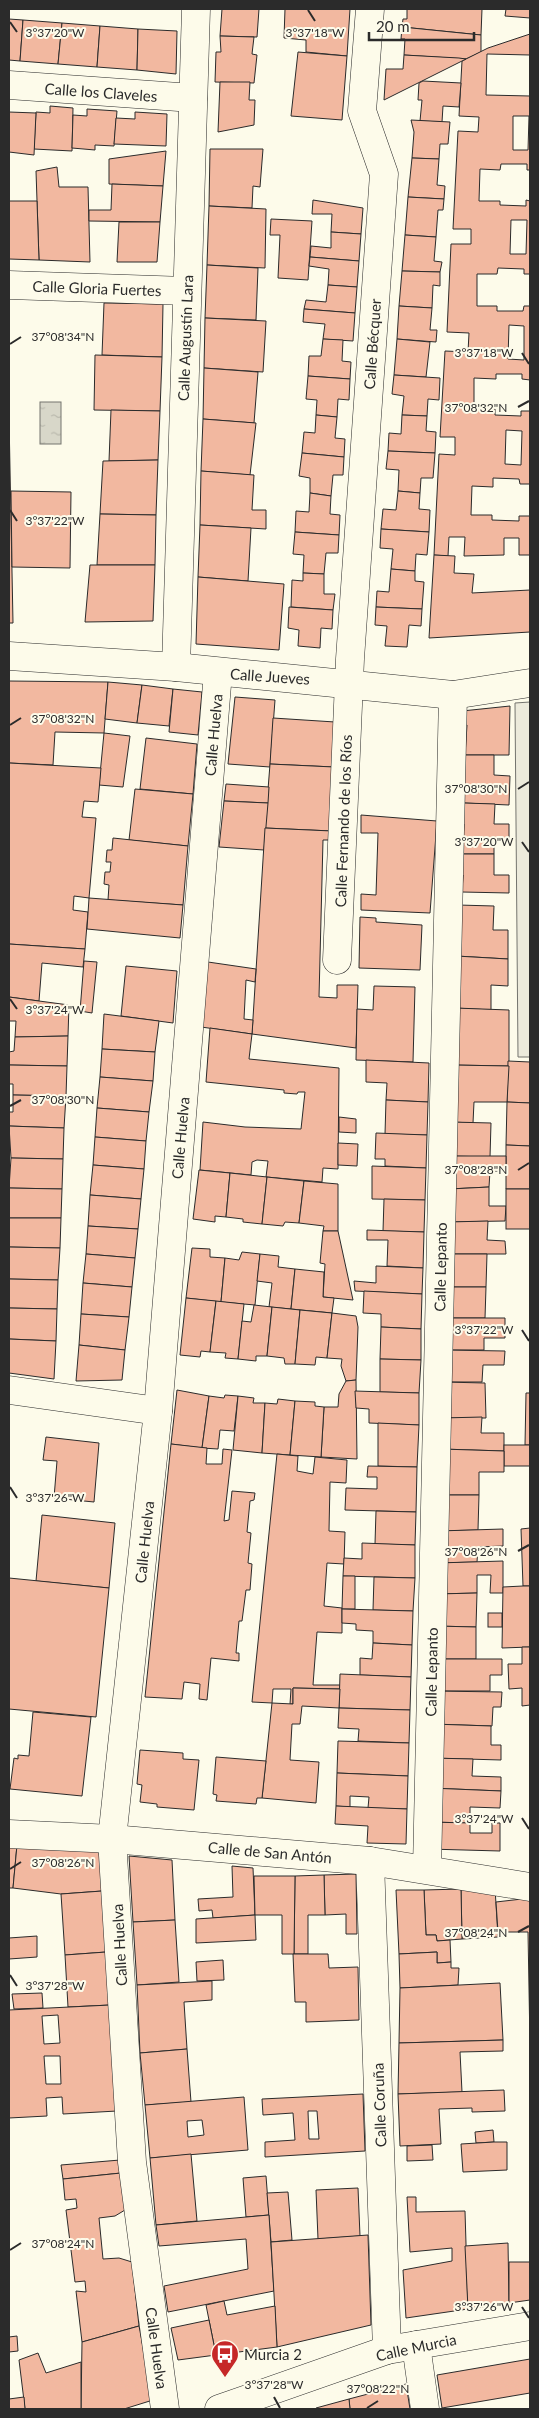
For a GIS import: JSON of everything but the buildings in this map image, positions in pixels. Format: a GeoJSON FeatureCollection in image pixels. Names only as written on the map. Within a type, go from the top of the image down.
{"type":"FeatureCollection","features":[{"type":"Feature","properties":{"kind":"street","name":"Calle Augustín Lara"},"geometry":{"type":"LineString","coordinates":[[176,667],[196,9]]}},
{"type":"Feature","properties":{"kind":"street","name":"Calle Bécquer"},"geometry":{"type":"LineString","coordinates":[[348,682],[384,174],[362,111],[370,9]]}},
{"type":"Feature","properties":{"kind":"street","name":"Calle los Claveles"},"geometry":{"type":"LineString","coordinates":[[9,85],[193,98]]}},
{"type":"Feature","properties":{"kind":"street","name":"Calle Gloria Fuertes"},"geometry":{"type":"LineString","coordinates":[[9,285],[186,291]]}},
{"type":"Feature","properties":{"kind":"street","name":"Calle Jueves"},"geometry":{"type":"LineString","coordinates":[[9,656],[176,667],[348,682],[453,695],[530,683]]}},
{"type":"Feature","properties":{"kind":"street","name":"Calle Huelva"},"geometry":{"type":"LineString","coordinates":[[165,2409],[132,2162],[112,1839],[158,1411],[218,672]]}},
{"type":"Feature","properties":{"kind":"street","name":"Calle Fernando de los Ríos"},"geometry":{"type":"LineString","coordinates":[[337,960],[348,682]]}},
{"type":"Feature","properties":{"kind":"street","name":"Calle Lepanto"},"geometry":{"type":"LineString","coordinates":[[427,1869],[453,695]]}},
{"type":"Feature","properties":{"kind":"street"},"geometry":{"type":"LineString","coordinates":[[9,1390],[158,1411]]}},
{"type":"Feature","properties":{"kind":"street","name":"Calle de San Antón"},"geometry":{"type":"LineString","coordinates":[[9,1834],[112,1839],[370,1861],[530,1887]]}},
{"type":"Feature","properties":{"kind":"street","name":"Calle Coruña"},"geometry":{"type":"LineString","coordinates":[[370,1861],[387,2350]]}},
{"type":"Feature","properties":{"kind":"street","name":"Calle Murcia"},"geometry":{"type":"LineString","coordinates":[[219,2409],[387,2350],[530,2326]]}},
{"type":"Feature","properties":{"kind":"street"},"geometry":{"type":"LineString","coordinates":[[416,2345],[425,2409]]}},
{"type":"Feature","properties":{"kind":"shaded area"},"geometry":{"type":"Polygon","coordinates":[[[530,702],[530,1057],[518,1057],[515,703],[530,702]]]}},
{"type":"Feature","properties":{"kind":"water"},"geometry":{"type":"Polygon","coordinates":[[[40,402],[61,402],[61,444],[40,444],[40,402]]]}},
{"type":"Feature","properties":{"kind":"place","name":"Murcia 2"},"geometry":{"type":"Point","coordinates":[225,2378]}}]}
